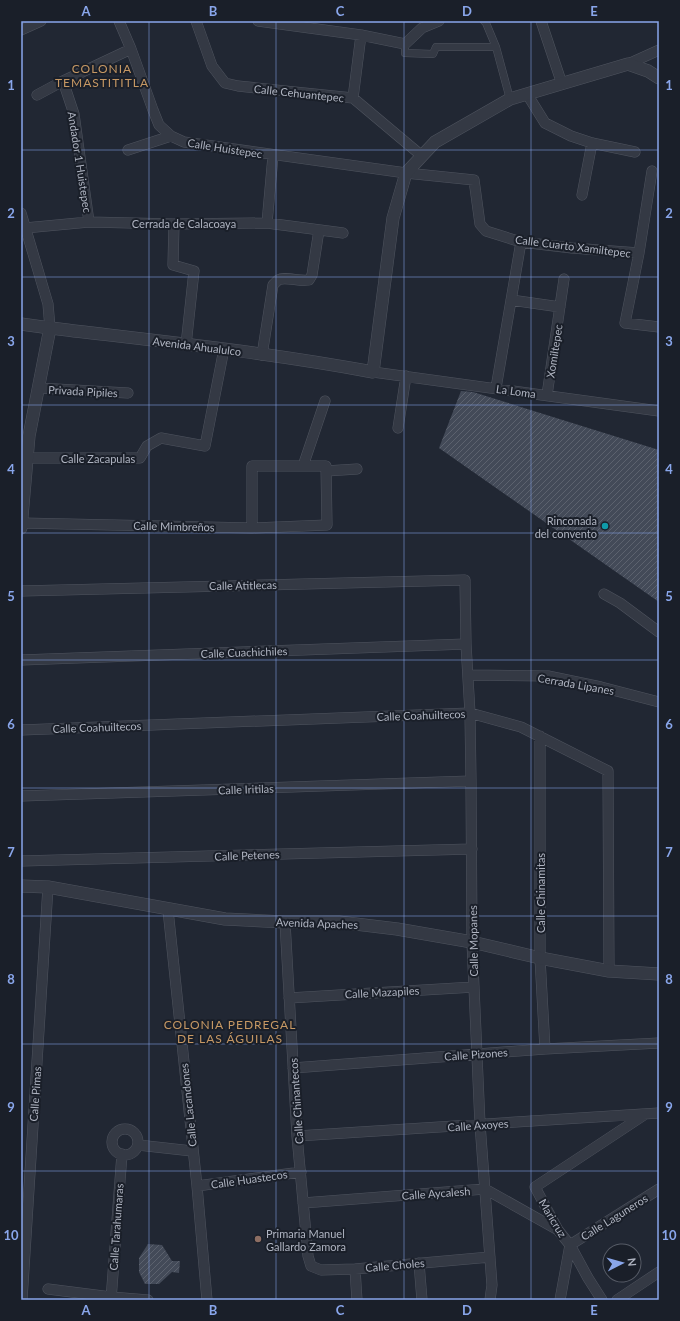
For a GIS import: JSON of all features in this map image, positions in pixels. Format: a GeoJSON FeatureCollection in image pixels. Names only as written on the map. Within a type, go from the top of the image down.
{"type":"FeatureCollection","features":[{"type":"Feature","properties":{"kind":"street"},"geometry":{"type":"LineString","coordinates":[[21,30],[41,21]]}},
{"type":"Feature","properties":{"kind":"street","name":"Calle Huistepec"},"geometry":{"type":"LineString","coordinates":[[119,21],[159,125],[171,136],[184,142],[273,156],[406,173]]}},
{"type":"Feature","properties":{"kind":"street","name":"Calle Cehuantepec"},"geometry":{"type":"LineString","coordinates":[[196,21],[212,66],[225,83],[238,86],[353,98],[422,156]]}},
{"type":"Feature","properties":{"kind":"street"},"geometry":{"type":"LineString","coordinates":[[258,21],[361,35],[405,44]]}},
{"type":"Feature","properties":{"kind":"street"},"geometry":{"type":"LineString","coordinates":[[439,21],[422,28],[405,44],[405,52],[433,54],[436,47],[496,47]]}},
{"type":"Feature","properties":{"kind":"street"},"geometry":{"type":"LineString","coordinates":[[484,21],[496,47],[510,99]]}},
{"type":"Feature","properties":{"kind":"street"},"geometry":{"type":"LineString","coordinates":[[541,21],[562,84]]}},
{"type":"Feature","properties":{"kind":"street"},"geometry":{"type":"LineString","coordinates":[[353,98],[361,35]]}},
{"type":"Feature","properties":{"kind":"street"},"geometry":{"type":"LineString","coordinates":[[37,95],[63,81],[131,50]]}},
{"type":"Feature","properties":{"kind":"street"},"geometry":{"type":"LineString","coordinates":[[373,372],[393,218],[406,173],[435,142],[510,99],[628,64],[659,50]]}},
{"type":"Feature","properties":{"kind":"street"},"geometry":{"type":"LineString","coordinates":[[628,64],[648,71],[659,78]]}},
{"type":"Feature","properties":{"kind":"street","name":"Andador 1 Huistepec"},"geometry":{"type":"LineString","coordinates":[[63,81],[74,114],[89,222]]}},
{"type":"Feature","properties":{"kind":"street"},"geometry":{"type":"LineString","coordinates":[[527,94],[545,123],[571,136],[592,143],[635,152]]}},
{"type":"Feature","properties":{"kind":"street"},"geometry":{"type":"LineString","coordinates":[[128,150],[171,136]]}},
{"type":"Feature","properties":{"kind":"street"},"geometry":{"type":"LineString","coordinates":[[582,195],[592,143]]}},
{"type":"Feature","properties":{"kind":"street"},"geometry":{"type":"LineString","coordinates":[[267,223],[273,156]]}},
{"type":"Feature","properties":{"kind":"street"},"geometry":{"type":"LineString","coordinates":[[652,170],[639,253],[625,323],[659,327]]}},
{"type":"Feature","properties":{"kind":"street","name":"Calle Cuarto Xamiltepec"},"geometry":{"type":"LineString","coordinates":[[406,173],[474,180],[480,224],[486,231],[521,242],[572,248],[639,253]]}},
{"type":"Feature","properties":{"kind":"street"},"geometry":{"type":"LineString","coordinates":[[21,213],[48,304],[50,328],[38,388],[25,436],[27,458],[21,528]]}},
{"type":"Feature","properties":{"kind":"street","name":"Cerrada de Calacoaya"},"geometry":{"type":"LineString","coordinates":[[25,228],[89,222],[174,224],[267,223],[343,233]]}},
{"type":"Feature","properties":{"kind":"street"},"geometry":{"type":"LineString","coordinates":[[174,224],[173,265],[194,270],[186,344]]}},
{"type":"Feature","properties":{"kind":"street"},"geometry":{"type":"LineString","coordinates":[[262,355],[273,285],[277,280],[283,279],[309,280],[312,275],[319,230]]}},
{"type":"Feature","properties":{"kind":"street"},"geometry":{"type":"LineString","coordinates":[[496,388],[521,242]]}},
{"type":"Feature","properties":{"kind":"street","name":"Xomiltepec"},"geometry":{"type":"LineString","coordinates":[[547,395],[564,278]]}},
{"type":"Feature","properties":{"kind":"street"},"geometry":{"type":"LineString","coordinates":[[511,300],[560,307]]}},
{"type":"Feature","properties":{"kind":"street","name":"Avenida Ahualulco"},"geometry":{"type":"LineString","coordinates":[[21,324],[186,344],[337,365],[373,372]]}},
{"type":"Feature","properties":{"kind":"street","name":"Calle Zacapulas"},"geometry":{"type":"LineString","coordinates":[[27,458],[140,458],[147,446],[161,438],[205,446],[224,350]]}},
{"type":"Feature","properties":{"kind":"street","name":"La Loma"},"geometry":{"type":"LineString","coordinates":[[373,372],[659,411]]}},
{"type":"Feature","properties":{"kind":"street"},"geometry":{"type":"LineString","coordinates":[[398,428],[406,376]]}},
{"type":"Feature","properties":{"kind":"street","name":"Privada Pipiles"},"geometry":{"type":"LineString","coordinates":[[38,388],[128,393]]}},
{"type":"Feature","properties":{"kind":"street"},"geometry":{"type":"LineString","coordinates":[[303,466],[325,401]]}},
{"type":"Feature","properties":{"kind":"street"},"geometry":{"type":"LineString","coordinates":[[252,528],[252,466],[326,466],[326,471],[357,468]]}},
{"type":"Feature","properties":{"kind":"street","name":"Calle Mimbreños"},"geometry":{"type":"LineString","coordinates":[[21,523],[252,528],[327,525],[326,471]]}},
{"type":"Feature","properties":{"kind":"street","name":"Calle Atitlecas"},"geometry":{"type":"LineString","coordinates":[[21,591],[466,580]]}},
{"type":"Feature","properties":{"kind":"street","name":"Calle Mopanes"},"geometry":{"type":"LineString","coordinates":[[466,580],[466,644],[472,781],[472,942],[480,1124],[492,1285],[490,1300]]}},
{"type":"Feature","properties":{"kind":"street"},"geometry":{"type":"LineString","coordinates":[[604,594],[620,603],[659,632]]}},
{"type":"Feature","properties":{"kind":"street","name":"Calle Cuachichiles"},"geometry":{"type":"LineString","coordinates":[[21,660],[466,644]]}},
{"type":"Feature","properties":{"kind":"street","name":"Cerrada Lipanes"},"geometry":{"type":"LineString","coordinates":[[468,675],[548,676],[601,687],[659,702]]}},
{"type":"Feature","properties":{"kind":"street","name":"Calle Coahuiltecos"},"geometry":{"type":"LineString","coordinates":[[21,730],[470,713],[521,727],[608,771],[609,971]]}},
{"type":"Feature","properties":{"kind":"street","name":"Calle Chinamitas"},"geometry":{"type":"LineString","coordinates":[[540,736],[540,958],[545,1049]]}},
{"type":"Feature","properties":{"kind":"street","name":"Calle Iritilas"},"geometry":{"type":"LineString","coordinates":[[21,796],[472,781]]}},
{"type":"Feature","properties":{"kind":"street","name":"Calle Petenes"},"geometry":{"type":"LineString","coordinates":[[21,861],[472,848]]}},
{"type":"Feature","properties":{"kind":"street","name":"Avenida Apaches"},"geometry":{"type":"LineString","coordinates":[[21,886],[48,887],[168,910],[225,919],[285,922],[339,922],[397,929],[472,942],[540,958],[609,971],[659,974]]}},
{"type":"Feature","properties":{"kind":"street","name":"Calle Pimas"},"geometry":{"type":"LineString","coordinates":[[22,1300],[48,887]]}},
{"type":"Feature","properties":{"kind":"street","name":"Calle Lacandones"},"geometry":{"type":"LineString","coordinates":[[168,910],[192,1151],[197,1186],[207,1300]]}},
{"type":"Feature","properties":{"kind":"street","name":"Calle Chinantecos"},"geometry":{"type":"LineString","coordinates":[[285,922],[297,1136],[308,1256]]}},
{"type":"Feature","properties":{"kind":"street","name":"Calle Mazapiles"},"geometry":{"type":"LineString","coordinates":[[289,998],[474,987]]}},
{"type":"Feature","properties":{"kind":"street","name":"Calle Pizones"},"geometry":{"type":"LineString","coordinates":[[293,1068],[545,1049],[659,1043]]}},
{"type":"Feature","properties":{"kind":"street","name":"Calle Axoyes"},"geometry":{"type":"LineString","coordinates":[[297,1136],[659,1113]]}},
{"type":"Feature","properties":{"kind":"street","name":"Maricruz"},"geometry":{"type":"LineString","coordinates":[[602,1300],[570,1245],[558,1230],[535,1187],[645,1114]]}},
{"type":"Feature","properties":{"kind":"street"},"geometry":{"type":"LineString","coordinates":[[125,1128],[134,1131],[138,1138],[138,1145],[136,1151],[132,1154],[122,1154],[116,1151],[112,1143],[114,1134],[125,1128]]}},
{"type":"Feature","properties":{"kind":"street"},"geometry":{"type":"LineString","coordinates":[[138,1145],[192,1151]]}},
{"type":"Feature","properties":{"kind":"street","name":"Calle Tarahumaras"},"geometry":{"type":"LineString","coordinates":[[111,1299],[122,1154]]}},
{"type":"Feature","properties":{"kind":"street","name":"Calle Huastecos"},"geometry":{"type":"LineString","coordinates":[[197,1186],[301,1172]]}},
{"type":"Feature","properties":{"kind":"street","name":"Calle Aycalesh"},"geometry":{"type":"LineString","coordinates":[[304,1203],[485,1189],[558,1230]]}},
{"type":"Feature","properties":{"kind":"street","name":"Calle Laguneros"},"geometry":{"type":"LineString","coordinates":[[570,1245],[659,1189]]}},
{"type":"Feature","properties":{"kind":"street"},"geometry":{"type":"LineString","coordinates":[[560,1300],[570,1245]]}},
{"type":"Feature","properties":{"kind":"street","name":"Calle Choles"},"geometry":{"type":"LineString","coordinates":[[308,1256],[311,1266],[322,1270],[355,1269],[490,1257]]}},
{"type":"Feature","properties":{"kind":"street"},"geometry":{"type":"LineString","coordinates":[[419,1263],[422,1300]]}},
{"type":"Feature","properties":{"kind":"street"},"geometry":{"type":"LineString","coordinates":[[355,1269],[357,1300]]}},
{"type":"Feature","properties":{"kind":"street"},"geometry":{"type":"LineString","coordinates":[[617,1300],[659,1272]]}},
{"type":"Feature","properties":{"kind":"street"},"geometry":{"type":"LineString","coordinates":[[48,1288],[111,1299],[148,1300]]}},
{"type":"Feature","properties":{"kind":"building","name":"Rinconada del convento"},"geometry":{"type":"Polygon","coordinates":[[[461,391],[473,392],[659,450],[659,602],[439,448],[461,391]]]}},
{"type":"Feature","properties":{"kind":"building"},"geometry":{"type":"Polygon","coordinates":[[[148,1244],[162,1245],[172,1261],[180,1261],[179,1273],[172,1272],[159,1284],[145,1284],[139,1272],[139,1258],[148,1244]]]}},
{"type":"Feature","properties":{"kind":"place","name":"Rinconada del convento"},"geometry":{"type":"Point","coordinates":[605,526]}},
{"type":"Feature","properties":{"kind":"place","name":"Primaria Manuel Gallardo Zamora"},"geometry":{"type":"Point","coordinates":[258,1239]}},
{"type":"Feature","properties":{"kind":"district","name":"COLONIA TEMASTITITLA"},"geometry":{"type":"Point","coordinates":[102,75]}},
{"type":"Feature","properties":{"kind":"district","name":"COLONIA PEDREGAL DE LAS ÁGUILAS"},"geometry":{"type":"Point","coordinates":[230,1031]}}]}
